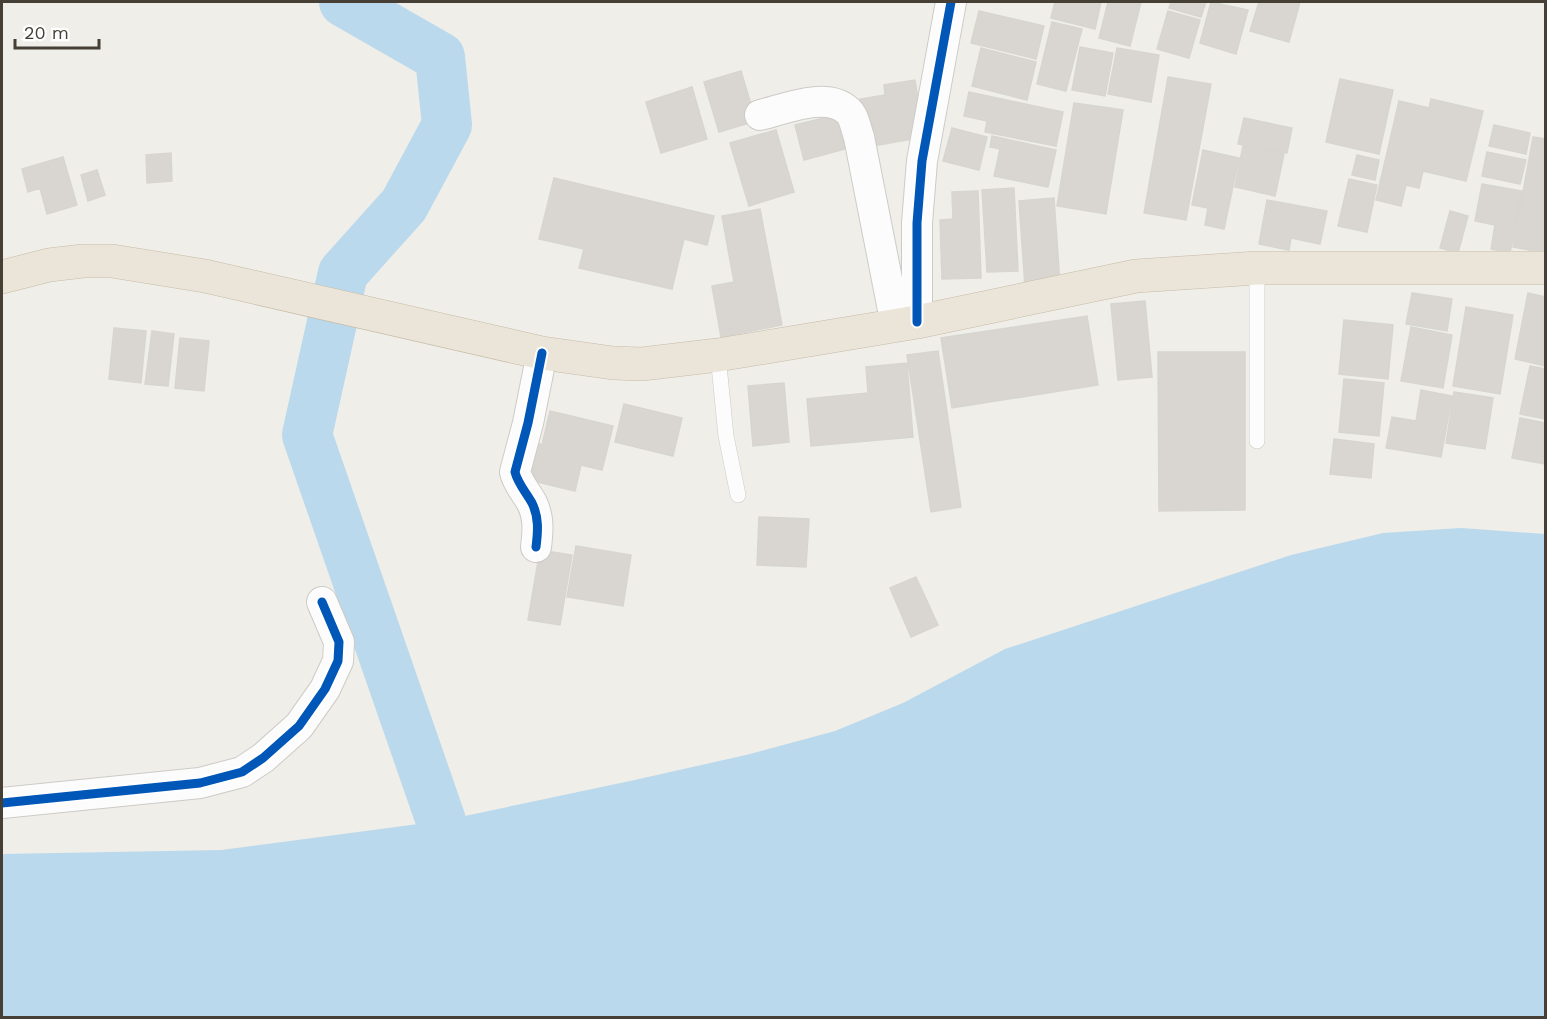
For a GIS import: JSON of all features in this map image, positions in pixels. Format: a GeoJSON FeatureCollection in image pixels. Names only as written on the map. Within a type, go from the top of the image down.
{"type":"FeatureCollection","features":[{"type":"Feature","properties":{"kind":"highway"},"geometry":{"type":"LineString","coordinates":[[2,277],[49,265],[83,261],[112,261],[205,276],[542,353],[613,363],[642,364],[718,355],[906,323],[1136,276],[1257,268],[1545,268]]}},
{"type":"Feature","properties":{"kind":"street"},"geometry":{"type":"LineString","coordinates":[[906,323],[921,171],[951,2]]}},
{"type":"Feature","properties":{"kind":"street"},"geometry":{"type":"LineString","coordinates":[[760,115],[824,100],[840,105],[850,112],[859,137],[906,323]]}},
{"type":"Feature","properties":{"kind":"street"},"geometry":{"type":"LineString","coordinates":[[536,546],[537,516],[517,479],[516,472],[542,353]]}},
{"type":"Feature","properties":{"kind":"street"},"geometry":{"type":"LineString","coordinates":[[2,802],[200,783],[242,772],[263,758],[299,726],[329,680],[338,661],[339,642],[322,602]]}},
{"type":"Feature","properties":{"kind":"lane"},"geometry":{"type":"LineString","coordinates":[[1257,268],[1257,441]]}},
{"type":"Feature","properties":{"kind":"lane"},"geometry":{"type":"LineString","coordinates":[[718,355],[726,436],[738,495]]}},
{"type":"Feature","properties":{"kind":"water"},"geometry":{"type":"Polygon","coordinates":[[[1461,528],[1545,534],[1545,1017],[2,1017],[2,854],[221,850],[441,821],[630,781],[746,755],[835,731],[903,703],[1005,649],[1291,555],[1383,533],[1461,528]]]}},
{"type":"Feature","properties":{"kind":"building"},"geometry":{"type":"Polygon","coordinates":[[[1055,2],[1101,2],[1095,29],[1051,18],[1055,2]]]}},
{"type":"Feature","properties":{"kind":"building"},"geometry":{"type":"Polygon","coordinates":[[[1108,2],[1141,2],[1130,46],[1099,38],[1108,2]]]}},
{"type":"Feature","properties":{"kind":"building"},"geometry":{"type":"Polygon","coordinates":[[[1171,2],[1206,2],[1201,17],[1169,8],[1171,2]]]}},
{"type":"Feature","properties":{"kind":"building"},"geometry":{"type":"Polygon","coordinates":[[[1211,2],[1248,10],[1236,54],[1200,43],[1211,2]]]}},
{"type":"Feature","properties":{"kind":"building"},"geometry":{"type":"Polygon","coordinates":[[[1259,2],[1300,2],[1289,42],[1250,31],[1259,2]]]}},
{"type":"Feature","properties":{"kind":"building"},"geometry":{"type":"Polygon","coordinates":[[[979,11],[1044,26],[1036,59],[971,43],[979,11]]]}},
{"type":"Feature","properties":{"kind":"building"},"geometry":{"type":"Polygon","coordinates":[[[1168,11],[1200,20],[1189,58],[1157,49],[1168,11]]]}},
{"type":"Feature","properties":{"kind":"building"},"geometry":{"type":"Polygon","coordinates":[[[1052,22],[1082,29],[1066,91],[1037,84],[1052,22]]]}},
{"type":"Feature","properties":{"kind":"building"},"geometry":{"type":"Polygon","coordinates":[[[1080,47],[1113,53],[1105,96],[1072,90],[1080,47]]]}},
{"type":"Feature","properties":{"kind":"building"},"geometry":{"type":"Polygon","coordinates":[[[981,48],[1036,62],[1027,100],[972,86],[981,48]]]}},
{"type":"Feature","properties":{"kind":"building"},"geometry":{"type":"Polygon","coordinates":[[[1117,48],[1159,55],[1151,102],[1108,94],[1117,48]]]}},
{"type":"Feature","properties":{"kind":"building"},"geometry":{"type":"Polygon","coordinates":[[[741,71],[756,121],[719,132],[704,82],[741,71]]]}},
{"type":"Feature","properties":{"kind":"building"},"geometry":{"type":"Polygon","coordinates":[[[1168,77],[1211,84],[1186,220],[1144,213],[1168,77]]]}},
{"type":"Feature","properties":{"kind":"building"},"geometry":{"type":"Polygon","coordinates":[[[1340,79],[1393,90],[1379,154],[1326,142],[1340,79]]]}},
{"type":"Feature","properties":{"kind":"building"},"geometry":{"type":"Polygon","coordinates":[[[915,80],[924,137],[868,147],[860,99],[885,95],[884,85],[915,80]]]}},
{"type":"Feature","properties":{"kind":"building"},"geometry":{"type":"Polygon","coordinates":[[[692,87],[707,139],[661,153],[646,102],[692,87]]]}},
{"type":"Feature","properties":{"kind":"building"},"geometry":{"type":"Polygon","coordinates":[[[969,92],[1063,112],[1056,146],[985,132],[987,121],[964,116],[969,92]]]}},
{"type":"Feature","properties":{"kind":"building"},"geometry":{"type":"Polygon","coordinates":[[[1431,99],[1483,111],[1466,181],[1423,171],[1419,188],[1406,185],[1401,206],[1376,200],[1399,101],[1429,108],[1431,99]]]}},
{"type":"Feature","properties":{"kind":"building"},"geometry":{"type":"Polygon","coordinates":[[[1074,103],[1123,110],[1106,214],[1057,206],[1074,103]]]}},
{"type":"Feature","properties":{"kind":"building"},"geometry":{"type":"Polygon","coordinates":[[[836,115],[845,149],[804,160],[795,125],[836,115]]]}},
{"type":"Feature","properties":{"kind":"building"},"geometry":{"type":"Polygon","coordinates":[[[1244,118],[1292,128],[1287,153],[1238,144],[1244,118]]]}},
{"type":"Feature","properties":{"kind":"building"},"geometry":{"type":"Polygon","coordinates":[[[1494,125],[1530,133],[1526,154],[1489,146],[1494,125]]]}},
{"type":"Feature","properties":{"kind":"building"},"geometry":{"type":"Polygon","coordinates":[[[952,128],[987,137],[979,170],[943,161],[952,128]]]}},
{"type":"Feature","properties":{"kind":"building"},"geometry":{"type":"Polygon","coordinates":[[[776,130],[794,192],[749,206],[730,143],[776,130]]]}},
{"type":"Feature","properties":{"kind":"building"},"geometry":{"type":"Polygon","coordinates":[[[992,136],[1056,150],[1048,187],[994,176],[1000,149],[990,147],[992,136]]]}},
{"type":"Feature","properties":{"kind":"building"},"geometry":{"type":"Polygon","coordinates":[[[1533,137],[1546,139],[1545,253],[1513,247],[1533,137]]]}},
{"type":"Feature","properties":{"kind":"building"},"geometry":{"type":"Polygon","coordinates":[[[1243,146],[1284,154],[1275,196],[1235,187],[1243,146]]]}},
{"type":"Feature","properties":{"kind":"building"},"geometry":{"type":"Polygon","coordinates":[[[1203,150],[1239,158],[1224,229],[1205,225],[1208,208],[1192,205],[1203,150]]]}},
{"type":"Feature","properties":{"kind":"building"},"geometry":{"type":"Polygon","coordinates":[[[1487,152],[1526,160],[1520,184],[1482,176],[1487,152]]]}},
{"type":"Feature","properties":{"kind":"building"},"geometry":{"type":"Polygon","coordinates":[[[171,153],[172,181],[147,183],[146,155],[171,153]]]}},
{"type":"Feature","properties":{"kind":"building"},"geometry":{"type":"Polygon","coordinates":[[[1357,155],[1379,160],[1375,180],[1352,175],[1357,155]]]}},
{"type":"Feature","properties":{"kind":"building"},"geometry":{"type":"Polygon","coordinates":[[[63,157],[77,205],[47,214],[40,188],[28,192],[22,169],[63,157]]]}},
{"type":"Feature","properties":{"kind":"building"},"geometry":{"type":"Polygon","coordinates":[[[97,170],[105,195],[88,201],[81,175],[97,170]]]}},
{"type":"Feature","properties":{"kind":"building"},"geometry":{"type":"Polygon","coordinates":[[[554,178],[714,216],[707,245],[684,239],[672,289],[579,268],[584,249],[539,239],[554,178]]]}},
{"type":"Feature","properties":{"kind":"building"},"geometry":{"type":"Polygon","coordinates":[[[1349,179],[1377,185],[1367,232],[1338,226],[1349,179]]]}},
{"type":"Feature","properties":{"kind":"building"},"geometry":{"type":"Polygon","coordinates":[[[1482,184],[1522,191],[1510,253],[1491,249],[1495,225],[1475,221],[1482,184]]]}},
{"type":"Feature","properties":{"kind":"building"},"geometry":{"type":"Polygon","coordinates":[[[1014,188],[1018,271],[987,272],[982,190],[1014,188]]]}},
{"type":"Feature","properties":{"kind":"building"},"geometry":{"type":"Polygon","coordinates":[[[978,191],[981,278],[942,279],[940,220],[953,219],[952,192],[978,191]]]}},
{"type":"Feature","properties":{"kind":"building"},"geometry":{"type":"Polygon","coordinates":[[[1054,198],[1060,284],[1025,287],[1019,201],[1054,198]]]}},
{"type":"Feature","properties":{"kind":"building"},"geometry":{"type":"Polygon","coordinates":[[[1267,200],[1327,211],[1320,244],[1291,238],[1289,250],[1259,244],[1267,200]]]}},
{"type":"Feature","properties":{"kind":"building"},"geometry":{"type":"Polygon","coordinates":[[[760,209],[782,325],[721,337],[712,286],[734,282],[722,216],[760,209]]]}},
{"type":"Feature","properties":{"kind":"building"},"geometry":{"type":"Polygon","coordinates":[[[1450,211],[1468,216],[1458,253],[1440,248],[1450,211]]]}},
{"type":"Feature","properties":{"kind":"building"},"geometry":{"type":"Polygon","coordinates":[[[1412,293],[1452,299],[1447,331],[1406,324],[1412,293]]]}},
{"type":"Feature","properties":{"kind":"building"},"geometry":{"type":"Polygon","coordinates":[[[1528,293],[1546,297],[1546,366],[1515,359],[1528,293]]]}},
{"type":"Feature","properties":{"kind":"building"},"geometry":{"type":"Polygon","coordinates":[[[1145,301],[1152,377],[1118,380],[1111,304],[1145,301]]]}},
{"type":"Feature","properties":{"kind":"building"},"geometry":{"type":"Polygon","coordinates":[[[1466,307],[1513,315],[1500,394],[1453,386],[1466,307]]]}},
{"type":"Feature","properties":{"kind":"building"},"geometry":{"type":"Polygon","coordinates":[[[1087,316],[1098,385],[952,408],[941,338],[1087,316]]]}},
{"type":"Feature","properties":{"kind":"building"},"geometry":{"type":"Polygon","coordinates":[[[1344,320],[1393,325],[1388,379],[1339,374],[1344,320]]]}},
{"type":"Feature","properties":{"kind":"building"},"geometry":{"type":"Polygon","coordinates":[[[1411,327],[1452,335],[1443,388],[1401,381],[1411,327]]]}},
{"type":"Feature","properties":{"kind":"building"},"geometry":{"type":"Polygon","coordinates":[[[114,328],[146,331],[141,383],[109,379],[114,328]]]}},
{"type":"Feature","properties":{"kind":"building"},"geometry":{"type":"Polygon","coordinates":[[[152,331],[174,334],[168,386],[145,384],[152,331]]]}},
{"type":"Feature","properties":{"kind":"building"},"geometry":{"type":"Polygon","coordinates":[[[180,338],[209,341],[204,391],[175,388],[180,338]]]}},
{"type":"Feature","properties":{"kind":"building"},"geometry":{"type":"Polygon","coordinates":[[[938,351],[961,507],[931,512],[907,355],[938,351]]]}},
{"type":"Feature","properties":{"kind":"building"},"geometry":{"type":"Polygon","coordinates":[[[1158,352],[1245,352],[1245,510],[1159,511],[1158,352]]]}},
{"type":"Feature","properties":{"kind":"building"},"geometry":{"type":"Polygon","coordinates":[[[907,363],[913,437],[811,446],[807,399],[868,393],[866,367],[907,363]]]}},
{"type":"Feature","properties":{"kind":"building"},"geometry":{"type":"Polygon","coordinates":[[[1530,366],[1546,369],[1546,419],[1520,414],[1530,366]]]}},
{"type":"Feature","properties":{"kind":"building"},"geometry":{"type":"Polygon","coordinates":[[[1344,379],[1384,383],[1379,436],[1339,432],[1344,379]]]}},
{"type":"Feature","properties":{"kind":"building"},"geometry":{"type":"Polygon","coordinates":[[[784,383],[789,442],[753,446],[748,386],[784,383]]]}},
{"type":"Feature","properties":{"kind":"building"},"geometry":{"type":"Polygon","coordinates":[[[1421,390],[1452,396],[1441,457],[1386,448],[1392,417],[1416,421],[1421,390]]]}},
{"type":"Feature","properties":{"kind":"building"},"geometry":{"type":"Polygon","coordinates":[[[1454,392],[1493,398],[1485,449],[1446,443],[1454,392]]]}},
{"type":"Feature","properties":{"kind":"building"},"geometry":{"type":"Polygon","coordinates":[[[624,404],[682,418],[673,456],[615,442],[624,404]]]}},
{"type":"Feature","properties":{"kind":"building"},"geometry":{"type":"Polygon","coordinates":[[[550,411],[613,426],[602,470],[581,465],[575,491],[525,479],[534,442],[542,445],[550,411]]]}},
{"type":"Feature","properties":{"kind":"building"},"geometry":{"type":"Polygon","coordinates":[[[1520,418],[1546,423],[1546,464],[1512,458],[1520,418]]]}},
{"type":"Feature","properties":{"kind":"building"},"geometry":{"type":"Polygon","coordinates":[[[1334,439],[1374,444],[1371,478],[1330,474],[1334,439]]]}},
{"type":"Feature","properties":{"kind":"building"},"geometry":{"type":"Polygon","coordinates":[[[759,517],[809,519],[806,567],[757,565],[759,517]]]}},
{"type":"Feature","properties":{"kind":"building"},"geometry":{"type":"Polygon","coordinates":[[[576,546],[631,555],[623,606],[567,597],[576,546]]]}},
{"type":"Feature","properties":{"kind":"building"},"geometry":{"type":"Polygon","coordinates":[[[540,550],[572,555],[560,625],[528,620],[540,550]]]}},
{"type":"Feature","properties":{"kind":"building"},"geometry":{"type":"Polygon","coordinates":[[[916,577],[938,625],[911,637],[890,588],[916,577]]]}},
{"type":"Feature","properties":{"kind":"waterway"},"geometry":{"type":"LineString","coordinates":[[344,2],[440,57],[447,125],[404,205],[343,273],[307,435],[441,821]]}},
{"type":"Feature","properties":{"kind":"cycle path"},"geometry":{"type":"LineString","coordinates":[[917,322],[917,223],[922,161],[951,2]]}},
{"type":"Feature","properties":{"kind":"cycle path"},"geometry":{"type":"LineString","coordinates":[[536,547],[536,514],[515,472],[528,423],[542,353]]}},
{"type":"Feature","properties":{"kind":"cycle path"},"geometry":{"type":"LineString","coordinates":[[2,803],[200,783],[242,772],[263,758],[299,726],[325,689],[338,661],[339,642],[322,602]]}}]}
